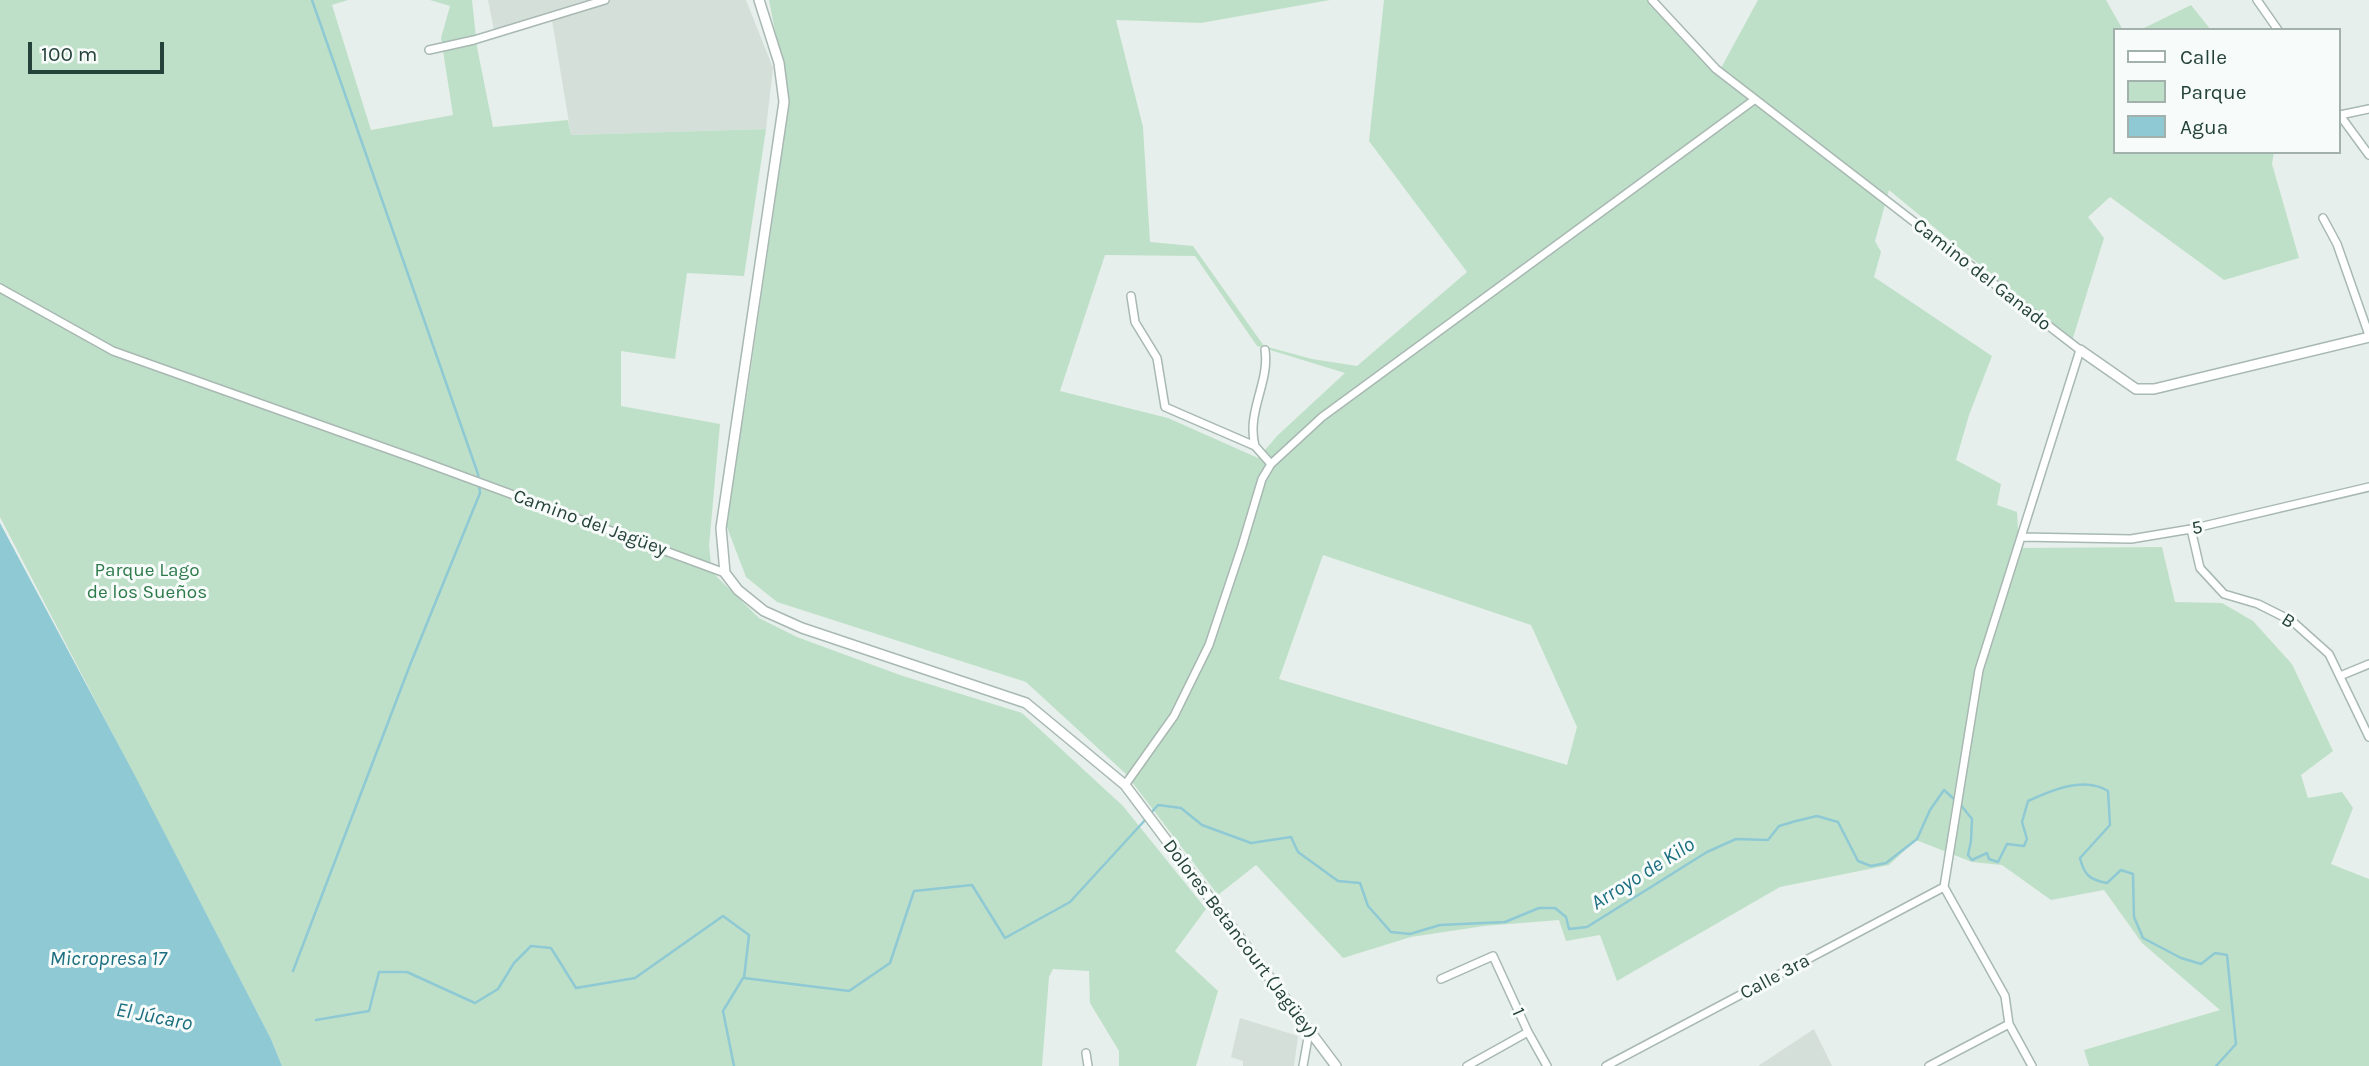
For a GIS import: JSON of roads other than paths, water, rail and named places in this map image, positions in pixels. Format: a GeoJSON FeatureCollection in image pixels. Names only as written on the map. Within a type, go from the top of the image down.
{"type":"FeatureCollection","features":[{"type":"Feature","properties":{"kind":"street"},"geometry":{"type":"LineString","coordinates":[[429,50],[474,40],[606,0]]}},
{"type":"Feature","properties":{"kind":"street"},"geometry":{"type":"LineString","coordinates":[[725,573],[721,528],[784,102],[779,63],[759,0]]}},
{"type":"Feature","properties":{"kind":"street","name":"Camino del Ganado"},"geometry":{"type":"LineString","coordinates":[[1652,0],[1716,69],[1754,100],[2080,351],[2136,389],[2154,389],[2369,336]]}},
{"type":"Feature","properties":{"kind":"street"},"geometry":{"type":"LineString","coordinates":[[2257,0],[2277,28]]}},
{"type":"Feature","properties":{"kind":"street"},"geometry":{"type":"LineString","coordinates":[[1125,785],[1174,716],[1209,645],[1262,478],[1271,464],[1322,417],[1754,100]]}},
{"type":"Feature","properties":{"kind":"street"},"geometry":{"type":"LineString","coordinates":[[2341,115],[2369,109]]}},
{"type":"Feature","properties":{"kind":"street"},"geometry":{"type":"LineString","coordinates":[[2341,118],[2369,155]]}},
{"type":"Feature","properties":{"kind":"street"},"geometry":{"type":"LineString","coordinates":[[2323,218],[2337,244],[2369,336]]}},
{"type":"Feature","properties":{"kind":"street","name":"Camino del Jagüey"},"geometry":{"type":"LineString","coordinates":[[0,288],[113,351],[725,573],[738,590],[764,611],[802,628],[1026,703],[1125,785],[1144,811]]}},
{"type":"Feature","properties":{"kind":"street"},"geometry":{"type":"LineString","coordinates":[[1131,296],[1135,322],[1157,358],[1165,407],[1255,446],[1271,464]]}},
{"type":"Feature","properties":{"kind":"street"},"geometry":{"type":"LineString","coordinates":[[1255,446],[1252,427],[1265,350]]}},
{"type":"Feature","properties":{"kind":"street"},"geometry":{"type":"LineString","coordinates":[[2032,1066],[2009,1024],[2005,996],[1944,887],[1979,670],[2080,351]]}},
{"type":"Feature","properties":{"kind":"street","name":"5"},"geometry":{"type":"LineString","coordinates":[[2021,537],[2131,540],[2191,529],[2369,487]]}},
{"type":"Feature","properties":{"kind":"street","name":"B"},"geometry":{"type":"LineString","coordinates":[[2191,529],[2200,568],[2224,594],[2258,604],[2292,621],[2329,653],[2369,737]]}},
{"type":"Feature","properties":{"kind":"street"},"geometry":{"type":"LineString","coordinates":[[2340,676],[2369,664]]}},
{"type":"Feature","properties":{"kind":"street","name":"Dolores Betancourt (Jagüey)"},"geometry":{"type":"LineString","coordinates":[[1144,811],[1336,1066]]}},
{"type":"Feature","properties":{"kind":"street","name":"Calle 3ra"},"geometry":{"type":"LineString","coordinates":[[1606,1066],[1944,887]]}},
{"type":"Feature","properties":{"kind":"street","name":"1"},"geometry":{"type":"LineString","coordinates":[[1441,979],[1493,956],[1547,1066]]}},
{"type":"Feature","properties":{"kind":"street"},"geometry":{"type":"LineString","coordinates":[[1929,1066],[2009,1024]]}},
{"type":"Feature","properties":{"kind":"street"},"geometry":{"type":"LineString","coordinates":[[1303,1066],[1309,1032]]}},
{"type":"Feature","properties":{"kind":"street"},"geometry":{"type":"LineString","coordinates":[[1467,1066],[1528,1032]]}},
{"type":"Feature","properties":{"kind":"street"},"geometry":{"type":"LineString","coordinates":[[1086,1052],[1088,1066]]}},
{"type":"Feature","properties":{"kind":"water","name":"Micropresa 17"},"geometry":{"type":"Polygon","coordinates":[[[0,523],[133,772],[271,1039],[282,1066],[0,1066],[0,523]]]}},
{"type":"Feature","properties":{"kind":"waterway"},"geometry":{"type":"LineString","coordinates":[[293,971],[410,665],[480,493],[478,474],[312,0]]}},
{"type":"Feature","properties":{"kind":"waterway","name":"Arroyo de Kilo"},"geometry":{"type":"LineString","coordinates":[[1960,804],[1972,819],[1968,855],[1972,860],[1987,853],[1989,859],[1998,862],[2007,844],[2024,846],[2027,839],[2022,822],[2028,801],[2068,786],[2089,785],[2108,791],[2110,825],[2080,858],[2082,864],[2089,876],[2107,883],[2121,870],[2133,874],[2134,917],[2143,938],[2181,958],[2201,964],[2215,953],[2227,955],[2236,1044],[2216,1066]]}},
{"type":"Feature","properties":{"kind":"waterway","name":"Arroyo de Kilo"},"geometry":{"type":"LineString","coordinates":[[1150,814],[1158,805],[1181,808],[1202,825],[1251,843],[1291,837],[1298,852],[1338,881],[1360,883],[1368,906],[1391,932],[1410,934],[1440,925],[1505,922],[1539,908],[1555,908],[1566,917],[1569,929],[1587,927],[1707,852],[1736,839],[1768,840],[1779,826],[1817,816],[1838,822],[1858,861],[1871,866],[1886,863],[1917,839],[1930,810],[1944,790],[1955,800]]}},
{"type":"Feature","properties":{"kind":"waterway","name":"Arroyo de Kilo"},"geometry":{"type":"LineString","coordinates":[[316,1020],[369,1011],[379,972],[407,972],[475,1003],[498,989],[514,963],[531,946],[551,948],[576,988],[635,978],[723,916],[749,935],[744,978],[849,991],[890,963],[914,891],[972,885],[1005,938],[1070,902],[1146,819]]}},
{"type":"Feature","properties":{"kind":"waterway"},"geometry":{"type":"LineString","coordinates":[[734,1066],[723,1011],[743,978]]}},
{"type":"Feature","properties":{"kind":"park label","name":"Parque Lago de los Sueños"},"geometry":{"type":"Point","coordinates":[147,582]}},
{"type":"Feature","properties":{"kind":"water label","name":"El Júcaro"},"geometry":{"type":"Point","coordinates":[154,1017]}}]}
